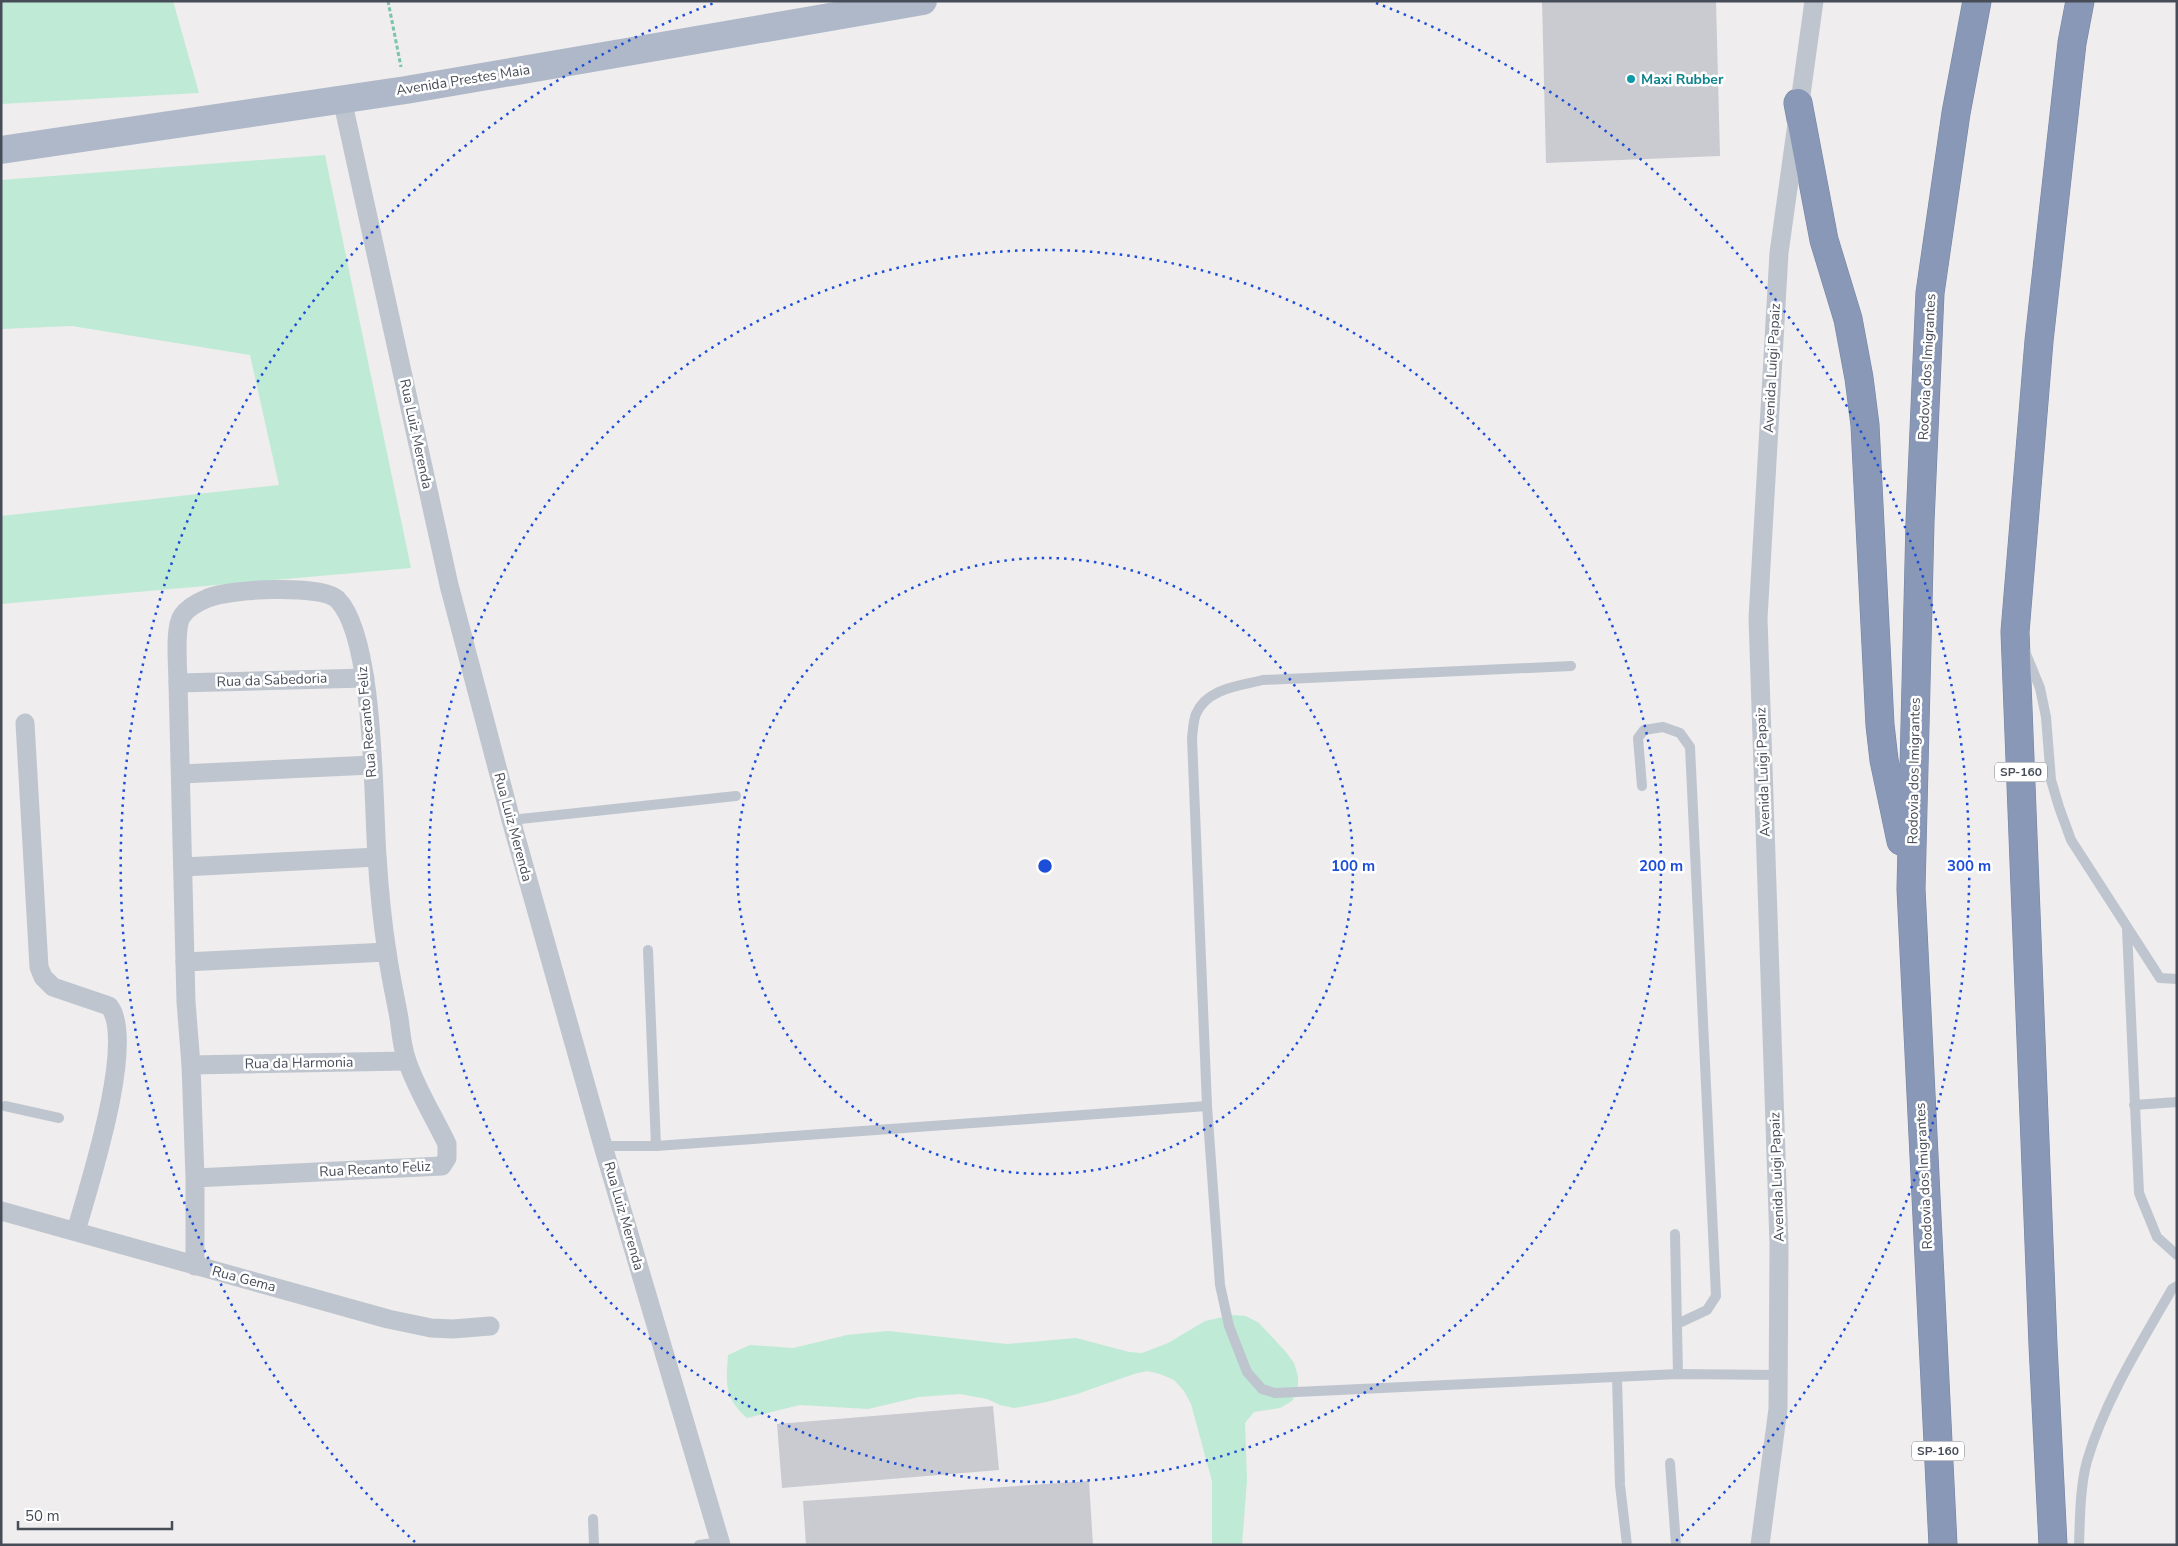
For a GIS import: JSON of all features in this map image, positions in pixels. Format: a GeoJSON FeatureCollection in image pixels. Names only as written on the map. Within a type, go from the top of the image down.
{"type":"FeatureCollection","features":[{"type":"Feature","properties":{"kind":"highway","name":"Rodovia dos Imigrantes"},"geometry":{"type":"LineString","coordinates":[[1943,1545],[1911,889],[1920,522],[1930,293],[1956,113],[1976,1]]}},
{"type":"Feature","properties":{"kind":"highway","name":"SP-160"},"geometry":{"type":"LineString","coordinates":[[2053,1545],[2043,1345],[2015,632],[2040,340],[2072,43],[2080,1]]}},
{"type":"Feature","properties":{"kind":"highway"},"geometry":{"type":"LineString","coordinates":[[1798,103],[1822,231],[1848,319],[1859,378],[1865,425],[1880,725],[1884,760],[1911,889]]}},
{"type":"Feature","properties":{"kind":"main road","name":"Avenida Prestes Maia"},"geometry":{"type":"LineString","coordinates":[[1,150],[406,90],[907,3]]}},
{"type":"Feature","properties":{"kind":"street","name":"Avenida Luigi Papaiz"},"geometry":{"type":"LineString","coordinates":[[1760,1545],[1778,1418],[1779,1244],[1758,618],[1779,253],[1798,103],[1814,1]]}},
{"type":"Feature","properties":{"kind":"street","name":"Rua Luiz Merenda"},"geometry":{"type":"LineString","coordinates":[[342,99],[449,585],[511,820],[603,1146],[721,1544]]}},
{"type":"Feature","properties":{"kind":"street","name":"Rua Recanto Feliz"},"geometry":{"type":"LineString","coordinates":[[195,1178],[442,1166],[448,1158],[447,1144],[407,1061],[387,952],[377,857],[365,678],[354,633],[345,610],[336,598],[324,592],[307,590],[231,591],[210,597],[193,605],[180,617],[178,631],[178,683],[185,962],[195,1178],[195,1266]]}},
{"type":"Feature","properties":{"kind":"street","name":"Rua da Sabedoria"},"geometry":{"type":"LineString","coordinates":[[178,683],[365,678]]}},
{"type":"Feature","properties":{"kind":"street"},"geometry":{"type":"LineString","coordinates":[[25,723],[39,966],[43,977],[53,987],[109,1006],[114,1012],[117,1021],[116,1060],[112,1094],[76,1231]]}},
{"type":"Feature","properties":{"kind":"street"},"geometry":{"type":"LineString","coordinates":[[181,774],[372,765]]}},
{"type":"Feature","properties":{"kind":"street"},"geometry":{"type":"LineString","coordinates":[[183,867],[377,857]]}},
{"type":"Feature","properties":{"kind":"street"},"geometry":{"type":"LineString","coordinates":[[185,962],[387,952]]}},
{"type":"Feature","properties":{"kind":"street","name":"Rua da Harmonia"},"geometry":{"type":"LineString","coordinates":[[191,1065],[407,1061]]}},
{"type":"Feature","properties":{"kind":"street","name":"Rua Gema"},"geometry":{"type":"LineString","coordinates":[[1,1211],[388,1319],[431,1328],[453,1329],[490,1326]]}},
{"type":"Feature","properties":{"kind":"lane"},"geometry":{"type":"LineString","coordinates":[[2015,632],[2032,664],[2040,688],[2046,717],[2051,780],[2071,840],[2160,978],[2177,979]]}},
{"type":"Feature","properties":{"kind":"lane"},"geometry":{"type":"LineString","coordinates":[[1570,666],[1264,680],[1225,689],[1208,698],[1196,714],[1192,738],[1207,1106],[1220,1285],[1235,1346],[1247,1372],[1262,1388],[1275,1393],[1678,1374],[1779,1375]]}},
{"type":"Feature","properties":{"kind":"lane"},"geometry":{"type":"LineString","coordinates":[[1642,786],[1638,738],[1644,730],[1663,727],[1680,733],[1690,747],[1716,1296],[1707,1310],[1677,1324]]}},
{"type":"Feature","properties":{"kind":"lane"},"geometry":{"type":"LineString","coordinates":[[511,820],[736,796]]}},
{"type":"Feature","properties":{"kind":"lane"},"geometry":{"type":"LineString","coordinates":[[2127,927],[2139,1194],[2157,1238],[2177,1256]]}},
{"type":"Feature","properties":{"kind":"lane"},"geometry":{"type":"LineString","coordinates":[[648,950],[656,1146]]}},
{"type":"Feature","properties":{"kind":"lane"},"geometry":{"type":"LineString","coordinates":[[2134,1105],[2177,1102]]}},
{"type":"Feature","properties":{"kind":"lane"},"geometry":{"type":"LineString","coordinates":[[603,1146],[656,1146],[1207,1106]]}},
{"type":"Feature","properties":{"kind":"lane"},"geometry":{"type":"LineString","coordinates":[[2,1109],[59,1118]]}},
{"type":"Feature","properties":{"kind":"lane"},"geometry":{"type":"LineString","coordinates":[[1675,1234],[1678,1374]]}},
{"type":"Feature","properties":{"kind":"lane"},"geometry":{"type":"LineString","coordinates":[[2078,1545],[2080,1510],[2087,1462],[2107,1411],[2140,1344],[2175,1287]]}},
{"type":"Feature","properties":{"kind":"lane"},"geometry":{"type":"LineString","coordinates":[[1617,1378],[1620,1485],[1627,1545]]}},
{"type":"Feature","properties":{"kind":"lane"},"geometry":{"type":"LineString","coordinates":[[1670,1463],[1676,1545]]}},
{"type":"Feature","properties":{"kind":"lane"},"geometry":{"type":"LineString","coordinates":[[593,1519],[595,1545]]}},
{"type":"Feature","properties":{"kind":"lane"},"geometry":{"type":"LineString","coordinates":[[699,1545],[721,1544]]}},
{"type":"Feature","properties":{"kind":"path"},"geometry":{"type":"LineString","coordinates":[[388,1],[406,90]]}},
{"type":"Feature","properties":{"kind":"green space"},"geometry":{"type":"Polygon","coordinates":[[[1,1],[173,1],[199,93],[1,104],[1,1]]]}},
{"type":"Feature","properties":{"kind":"green space"},"geometry":{"type":"Polygon","coordinates":[[[325,155],[411,568],[1,604],[1,516],[279,485],[250,355],[72,326],[1,329],[1,180],[325,155]]]}},
{"type":"Feature","properties":{"kind":"green space"},"geometry":{"type":"Polygon","coordinates":[[[1232,1315],[1246,1316],[1259,1323],[1286,1352],[1294,1363],[1298,1376],[1298,1389],[1292,1401],[1280,1408],[1254,1412],[1245,1423],[1247,1480],[1242,1545],[1212,1545],[1212,1481],[1191,1404],[1184,1391],[1174,1380],[1160,1374],[1147,1371],[1134,1374],[1077,1394],[1014,1408],[1000,1405],[987,1399],[960,1394],[919,1397],[868,1409],[800,1405],[747,1418],[734,1404],[728,1390],[728,1355],[750,1345],[793,1348],[847,1335],[888,1331],[1007,1344],[1076,1338],[1129,1352],[1142,1353],[1168,1343],[1205,1321],[1232,1315]]]}},
{"type":"Feature","properties":{"kind":"building","name":"Maxi Rubber"},"geometry":{"type":"Polygon","coordinates":[[[1542,1],[1716,1],[1720,156],[1546,163],[1542,1]]]}},
{"type":"Feature","properties":{"kind":"building"},"geometry":{"type":"Polygon","coordinates":[[[993,1406],[999,1470],[782,1488],[777,1424],[993,1406]]]}},
{"type":"Feature","properties":{"kind":"building"},"geometry":{"type":"Polygon","coordinates":[[[1089,1481],[1093,1545],[806,1545],[803,1501],[1089,1481]]]}},
{"type":"Feature","properties":{"kind":"place","name":"Maxi Rubber"},"geometry":{"type":"Point","coordinates":[1631,79]}}]}
